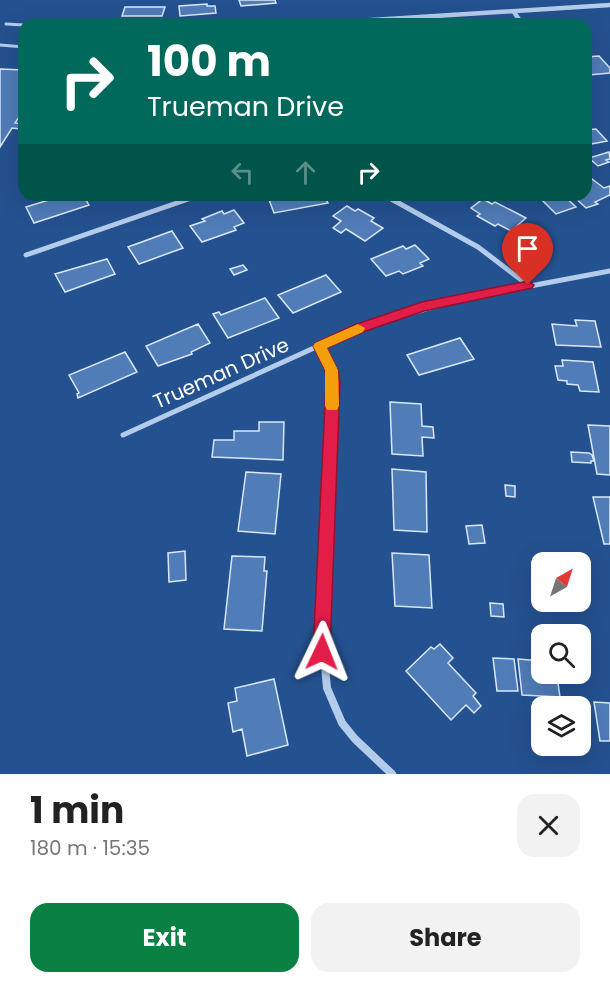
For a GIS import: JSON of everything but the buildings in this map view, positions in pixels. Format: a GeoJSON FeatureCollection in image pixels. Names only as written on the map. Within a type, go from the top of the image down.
{"type":"FeatureCollection","features":[{"type":"Feature","properties":{"kind":"street"},"geometry":{"type":"LineString","coordinates":[[412,18],[610,5]]}},
{"type":"Feature","properties":{"kind":"street"},"geometry":{"type":"LineString","coordinates":[[514,12],[518,18]]}},
{"type":"Feature","properties":{"kind":"street"},"geometry":{"type":"LineString","coordinates":[[26,255],[183,201]]}},
{"type":"Feature","properties":{"kind":"street"},"geometry":{"type":"LineString","coordinates":[[394,201],[514,271],[528,285]]}},
{"type":"Feature","properties":{"kind":"street","name":"Trueman Drive"},"geometry":{"type":"LineString","coordinates":[[123,435],[358,328],[422,307],[528,285],[571,281],[610,271]]}},
{"type":"Feature","properties":{"kind":"street"},"geometry":{"type":"LineString","coordinates":[[319,346],[331,370],[333,383],[322,628],[324,679],[328,698],[337,718],[353,739],[392,774]]}},
{"type":"Feature","properties":{"kind":"lane"},"geometry":{"type":"LineString","coordinates":[[6,24],[18,25]]}},
{"type":"Feature","properties":{"kind":"lane"},"geometry":{"type":"LineString","coordinates":[[0,45],[18,46]]}},
{"type":"Feature","properties":{"kind":"slow traffic"},"geometry":{"type":"LineString","coordinates":[[332,406],[331,370],[319,346],[358,328]]}},
{"type":"Feature","properties":{"kind":"route"},"geometry":{"type":"LineString","coordinates":[[322,652],[333,383],[331,370],[319,346],[391,316],[422,307],[528,285]]}}]}
